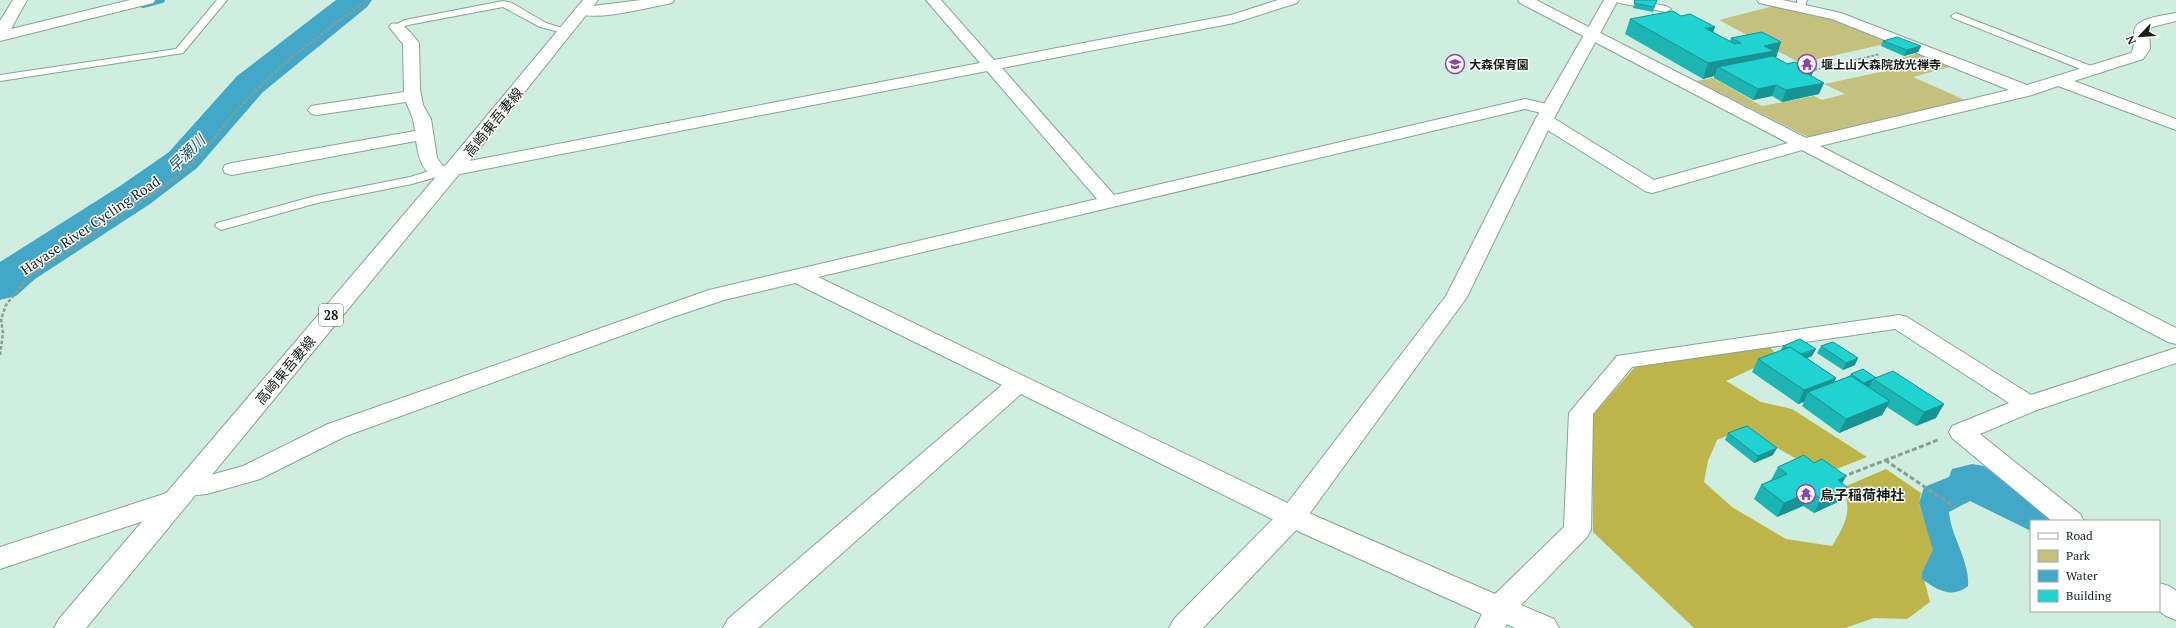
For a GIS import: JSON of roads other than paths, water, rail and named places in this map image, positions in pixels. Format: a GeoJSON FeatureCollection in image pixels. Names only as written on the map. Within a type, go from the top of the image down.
{"type":"FeatureCollection","features":[{"type":"Feature","properties":{"kind":"street"},"geometry":{"type":"LineString","coordinates":[[0,35],[20,0]]}},
{"type":"Feature","properties":{"kind":"street"},"geometry":{"type":"LineString","coordinates":[[0,35],[148,0]]}},
{"type":"Feature","properties":{"kind":"street"},"geometry":{"type":"LineString","coordinates":[[587,5],[606,10],[667,0]]}},
{"type":"Feature","properties":{"kind":"street"},"geometry":{"type":"LineString","coordinates":[[933,0],[989,66],[1110,202]]}},
{"type":"Feature","properties":{"kind":"street"},"geometry":{"type":"LineString","coordinates":[[396,26],[411,43],[415,105],[422,119],[428,158],[431,165],[446,170],[1234,18],[1292,0]]}},
{"type":"Feature","properties":{"kind":"street"},"geometry":{"type":"LineString","coordinates":[[1525,0],[2176,337]]}},
{"type":"Feature","properties":{"kind":"street"},"geometry":{"type":"LineString","coordinates":[[1184,628],[1292,517],[1456,297],[1547,115],[1611,0]]}},
{"type":"Feature","properties":{"kind":"street"},"geometry":{"type":"LineString","coordinates":[[1764,0],[1801,4],[1836,16],[2026,91]]}},
{"type":"Feature","properties":{"kind":"street","name":"高崎東吾妻線"},"geometry":{"type":"LineString","coordinates":[[69,628],[182,494],[446,170],[567,31],[587,5]]}},
{"type":"Feature","properties":{"kind":"street"},"geometry":{"type":"LineString","coordinates":[[0,558],[207,485],[251,473],[337,430],[662,312],[717,295],[1525,104],[1547,115],[1652,187],[1804,144],[2026,91],[2137,56],[2142,49],[2141,29],[2148,24],[2176,17]]}},
{"type":"Feature","properties":{"kind":"street"},"geometry":{"type":"LineString","coordinates":[[2059,81],[2176,125]]}},
{"type":"Feature","properties":{"kind":"street"},"geometry":{"type":"LineString","coordinates":[[318,110],[414,96]]}},
{"type":"Feature","properties":{"kind":"street"},"geometry":{"type":"LineString","coordinates":[[232,168],[425,134]]}},
{"type":"Feature","properties":{"kind":"street"},"geometry":{"type":"LineString","coordinates":[[798,276],[1019,383],[1495,618],[1544,628]]}},
{"type":"Feature","properties":{"kind":"street"},"geometry":{"type":"LineString","coordinates":[[1495,618],[1577,530],[1581,412],[1625,361],[1899,322],[2028,404]]}},
{"type":"Feature","properties":{"kind":"street"},"geometry":{"type":"LineString","coordinates":[[2069,520],[1961,432],[2028,404],[2176,355]]}},
{"type":"Feature","properties":{"kind":"street"},"geometry":{"type":"LineString","coordinates":[[738,628],[1019,383]]}},
{"type":"Feature","properties":{"kind":"street"},"geometry":{"type":"LineString","coordinates":[[2160,595],[2176,608]]}},
{"type":"Feature","properties":{"kind":"lane"},"geometry":{"type":"LineString","coordinates":[[0,78],[179,51],[222,0]]}},
{"type":"Feature","properties":{"kind":"lane"},"geometry":{"type":"LineString","coordinates":[[1619,0],[1666,8]]}},
{"type":"Feature","properties":{"kind":"lane"},"geometry":{"type":"LineString","coordinates":[[396,26],[503,4],[509,5],[543,25],[567,31]]}},
{"type":"Feature","properties":{"kind":"lane"},"geometry":{"type":"LineString","coordinates":[[1956,16],[2092,70]]}},
{"type":"Feature","properties":{"kind":"lane"},"geometry":{"type":"LineString","coordinates":[[221,226],[315,200],[412,180],[446,170]]}},
{"type":"Feature","properties":{"kind":"water"},"geometry":{"type":"Polygon","coordinates":[[[1972,464],[1984,466],[2053,520],[2030,520],[2030,531],[1970,501],[1949,512],[1953,531],[1966,567],[1968,586],[1956,592],[1945,592],[1933,587],[1922,579],[1922,572],[1933,550],[1919,503],[1924,487],[1949,477],[1952,469],[1972,464]]]}},
{"type":"Feature","properties":{"kind":"waterway"},"geometry":{"type":"LineString","coordinates":[[143,5],[162,0]]}},
{"type":"Feature","properties":{"kind":"waterway","name":"早瀬川"},"geometry":{"type":"LineString","coordinates":[[0,286],[19,269],[135,195],[183,160],[250,84],[356,0]]}},
{"type":"Feature","properties":{"kind":"place","name":"大森保育園"},"geometry":{"type":"Point","coordinates":[1455,64]}},
{"type":"Feature","properties":{"kind":"place","name":"堰上山大森院放光禅寺"},"geometry":{"type":"Point","coordinates":[1807,64]}},
{"type":"Feature","properties":{"kind":"place","name":"烏子稲荷神社"},"geometry":{"type":"Point","coordinates":[1806,494]}}]}
